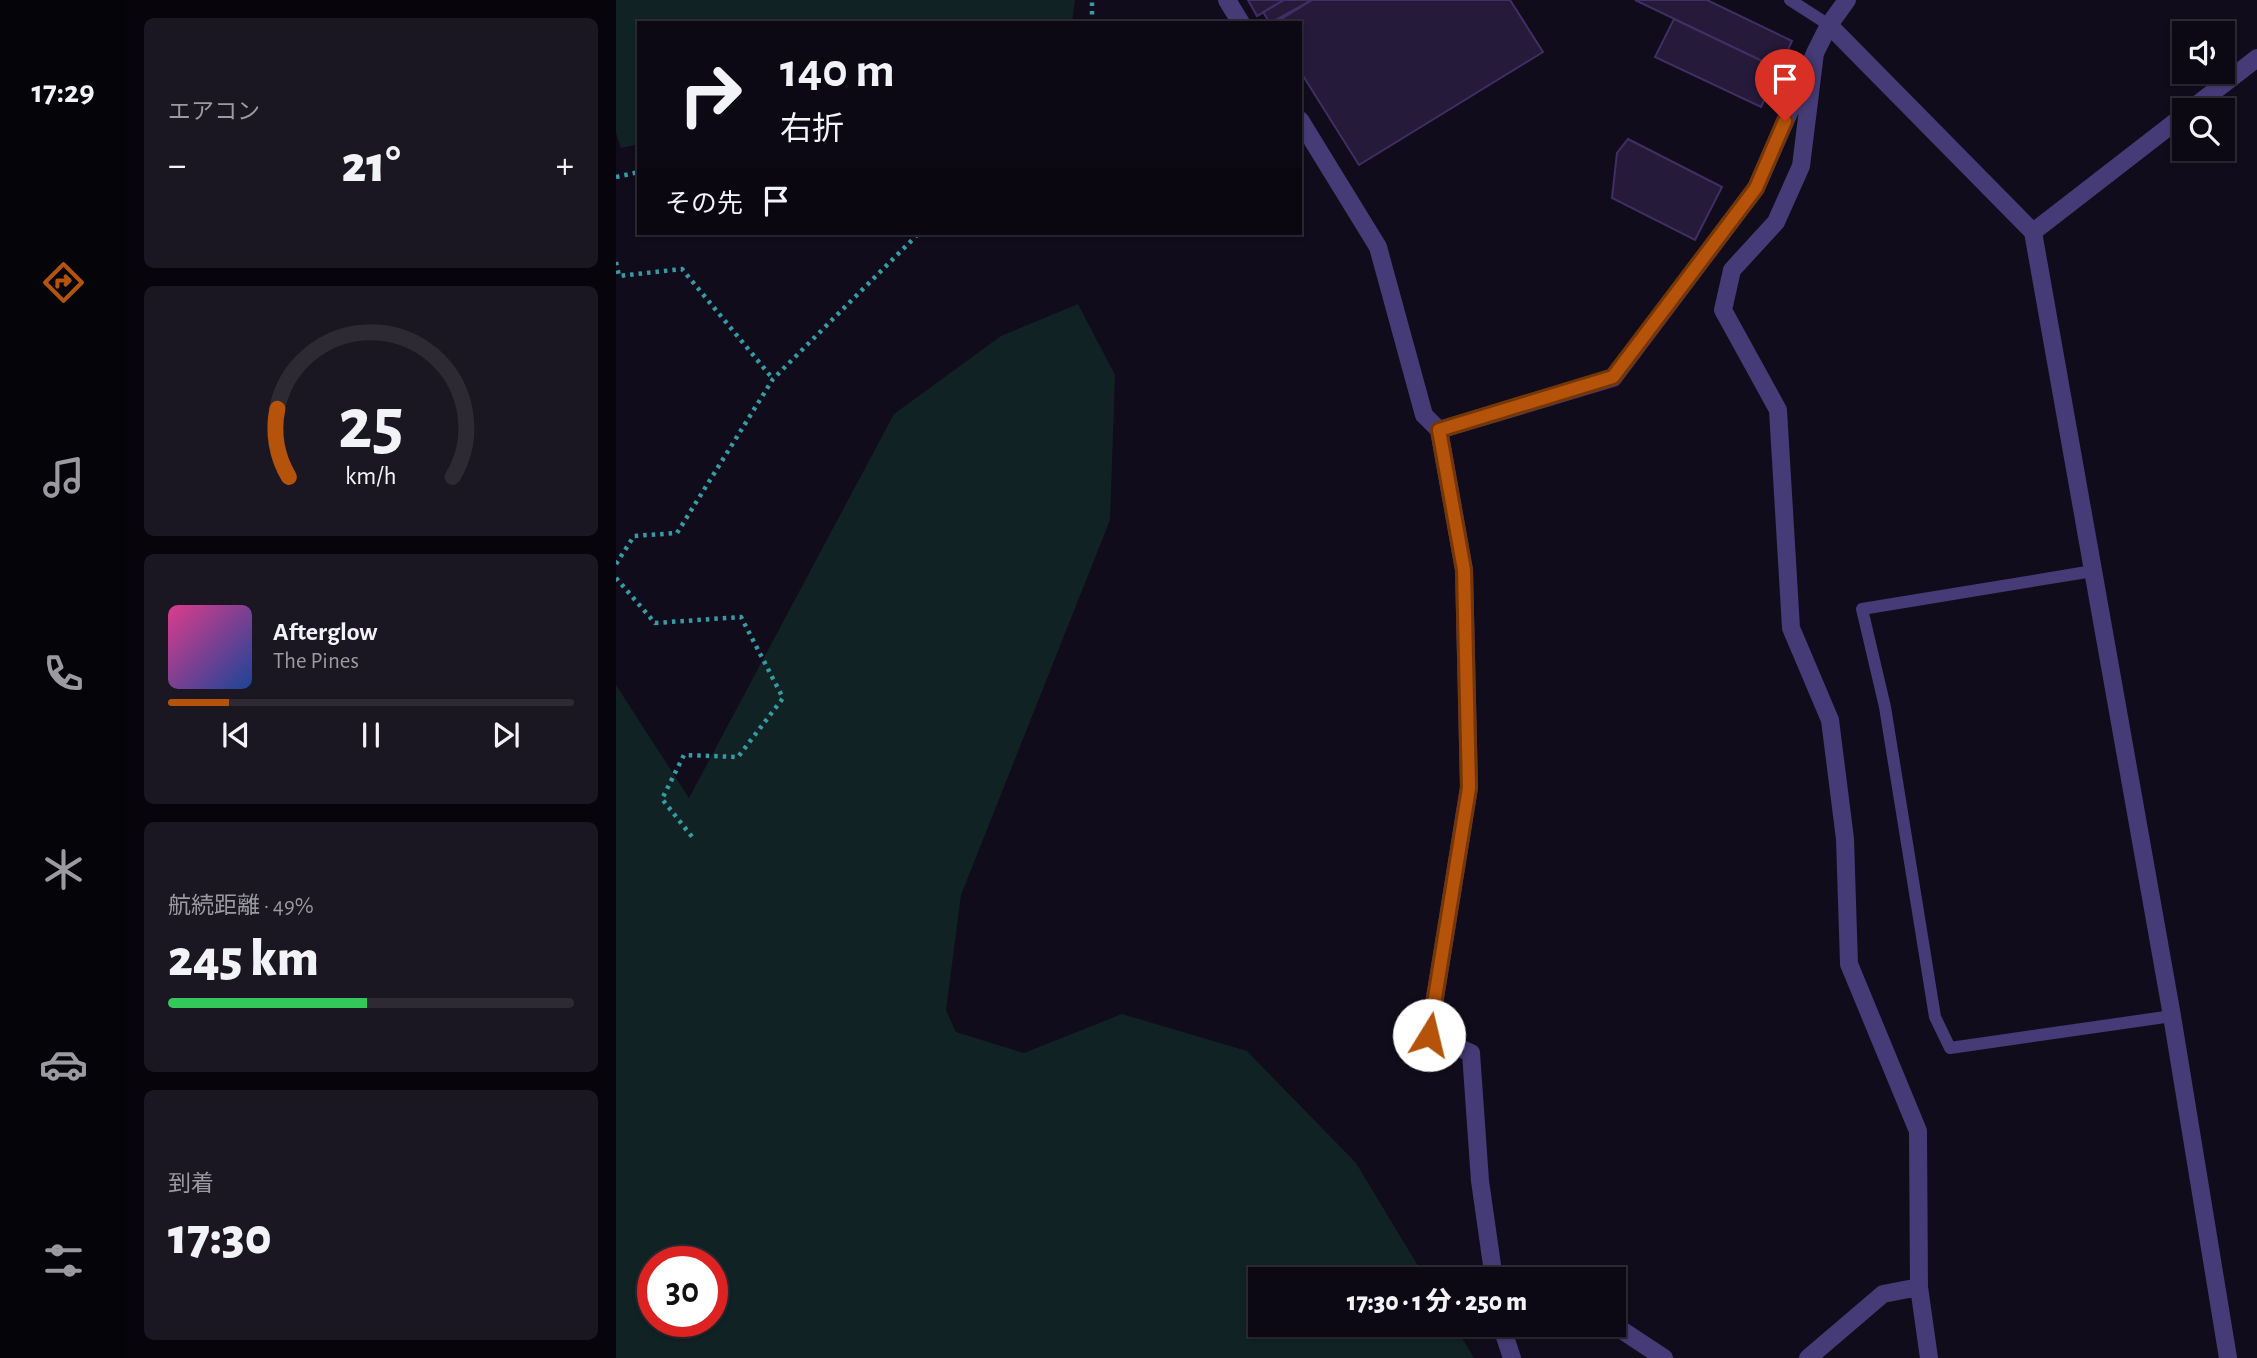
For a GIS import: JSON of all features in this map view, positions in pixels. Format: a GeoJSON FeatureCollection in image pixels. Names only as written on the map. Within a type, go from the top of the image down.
{"type":"FeatureCollection","features":[{"type":"Feature","properties":{"kind":"street"},"geometry":{"type":"LineString","coordinates":[[1227,0],[1240,21]]}},
{"type":"Feature","properties":{"kind":"street"},"geometry":{"type":"LineString","coordinates":[[1439,430],[1613,377],[1756,188],[1815,53],[1829,25],[1847,0]]}},
{"type":"Feature","properties":{"kind":"street"},"geometry":{"type":"LineString","coordinates":[[1829,25],[2033,232],[2172,1016],[2228,1358]]}},
{"type":"Feature","properties":{"kind":"street"},"geometry":{"type":"LineString","coordinates":[[1815,53],[1801,166],[1776,222],[1732,270],[1723,310],[1778,410],[1791,628],[1830,720],[1844,839],[1849,964],[1918,1131],[1919,1287],[1929,1358]]}},
{"type":"Feature","properties":{"kind":"street"},"geometry":{"type":"LineString","coordinates":[[2205,98],[2257,58]]}},
{"type":"Feature","properties":{"kind":"street"},"geometry":{"type":"LineString","coordinates":[[1302,123],[1378,247],[1424,415],[1439,430],[1464,570],[1469,788],[1429,1035],[1471,1054],[1480,1181],[1492,1267]]}},
{"type":"Feature","properties":{"kind":"street"},"geometry":{"type":"LineString","coordinates":[[2033,232],[2172,124]]}},
{"type":"Feature","properties":{"kind":"street"},"geometry":{"type":"LineString","coordinates":[[1808,1358],[1883,1294],[1919,1287]]}},
{"type":"Feature","properties":{"kind":"street"},"geometry":{"type":"LineString","coordinates":[[1626,1333],[1664,1358]]}},
{"type":"Feature","properties":{"kind":"street"},"geometry":{"type":"LineString","coordinates":[[1503,1337],[1512,1358]]}},
{"type":"Feature","properties":{"kind":"lane"},"geometry":{"type":"LineString","coordinates":[[1790,0],[1829,25]]}},
{"type":"Feature","properties":{"kind":"lane"},"geometry":{"type":"LineString","coordinates":[[2093,570],[1862,609],[1885,707],[1935,1017],[1950,1048],[2172,1016]]}},
{"type":"Feature","properties":{"kind":"path"},"geometry":{"type":"LineString","coordinates":[[1092,0],[1092,21]]}},
{"type":"Feature","properties":{"kind":"path"},"geometry":{"type":"LineString","coordinates":[[616,177],[637,172]]}},
{"type":"Feature","properties":{"kind":"path"},"geometry":{"type":"LineString","coordinates":[[616,564],[634,536],[677,533],[773,379],[917,235]]}},
{"type":"Feature","properties":{"kind":"path"},"geometry":{"type":"LineString","coordinates":[[616,262],[619,276],[682,269],[773,379]]}},
{"type":"Feature","properties":{"kind":"path"},"geometry":{"type":"LineString","coordinates":[[616,578],[655,623],[741,617],[783,698],[738,757],[684,755],[662,799],[693,838]]}},
{"type":"Feature","properties":{"kind":"shaded area"},"geometry":{"type":"Polygon","coordinates":[[[616,0],[1075,0],[1072,21],[637,21],[637,144],[621,148],[616,133],[616,0]]]}},
{"type":"Feature","properties":{"kind":"shaded area"},"geometry":{"type":"Polygon","coordinates":[[[1078,304],[1115,375],[1110,520],[961,895],[946,1010],[956,1032],[1024,1053],[1122,1014],[1247,1051],[1356,1163],[1419,1267],[1248,1267],[1248,1337],[1461,1337],[1474,1358],[616,1358],[616,685],[689,798],[894,414],[1001,336],[1078,304]]]}},
{"type":"Feature","properties":{"kind":"building"},"geometry":{"type":"Polygon","coordinates":[[[1248,0],[1284,0],[1257,16],[1248,0]]]}},
{"type":"Feature","properties":{"kind":"building"},"geometry":{"type":"Polygon","coordinates":[[[1284,0],[1312,0],[1274,21],[1269,21],[1263,12],[1284,0]]]}},
{"type":"Feature","properties":{"kind":"building"},"geometry":{"type":"Polygon","coordinates":[[[1312,0],[1510,0],[1543,52],[1359,165],[1302,74],[1302,21],[1278,21],[1312,0]]]}},
{"type":"Feature","properties":{"kind":"building"},"geometry":{"type":"Polygon","coordinates":[[[1635,0],[1707,0],[1792,41],[1779,69],[1635,0]]]}},
{"type":"Feature","properties":{"kind":"building"},"geometry":{"type":"Polygon","coordinates":[[[1674,19],[1779,69],[1761,107],[1655,57],[1674,19]]]}},
{"type":"Feature","properties":{"kind":"building"},"geometry":{"type":"Polygon","coordinates":[[[1628,139],[1722,187],[1695,240],[1612,198],[1617,153],[1628,139]]]}},
{"type":"Feature","properties":{"kind":"route"},"geometry":{"type":"LineString","coordinates":[[1429,1035],[1469,788],[1464,570],[1439,430],[1613,377],[1756,188],[1785,121]]}}]}
